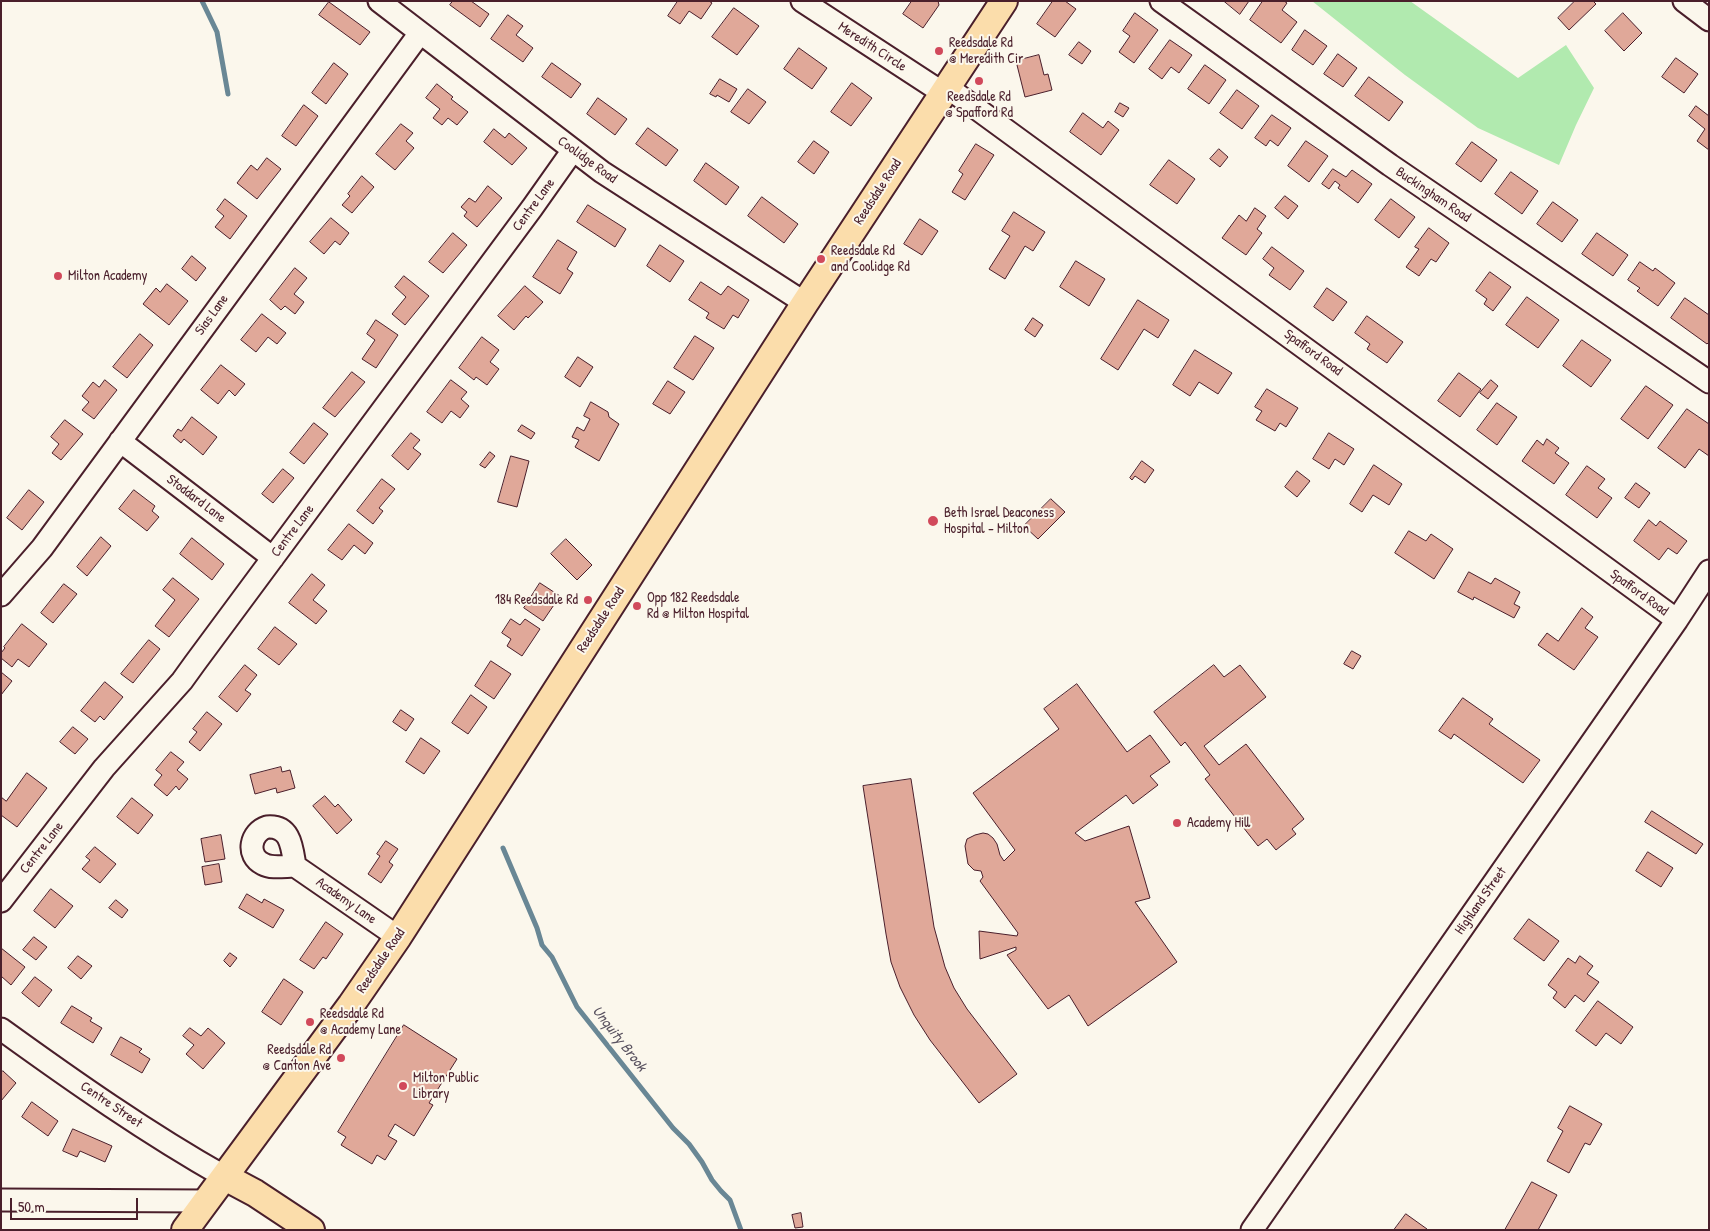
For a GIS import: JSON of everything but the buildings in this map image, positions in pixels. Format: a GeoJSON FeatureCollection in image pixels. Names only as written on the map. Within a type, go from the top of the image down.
{"type":"FeatureCollection","features":[{"type":"Feature","properties":{"kind":"main road","name":"Reedsdale Road"},"geometry":{"type":"LineString","coordinates":[[184,1230],[351,1005],[398,937],[805,302],[1004,1]]}},
{"type":"Feature","properties":{"kind":"main road"},"geometry":{"type":"LineString","coordinates":[[225,1176],[311,1230]]}},
{"type":"Feature","properties":{"kind":"street","name":"Coolidge Road"},"geometry":{"type":"LineString","coordinates":[[380,1],[573,150],[626,188],[805,302]]}},
{"type":"Feature","properties":{"kind":"street","name":"Meredith Circle"},"geometry":{"type":"LineString","coordinates":[[802,1],[945,90]]}},
{"type":"Feature","properties":{"kind":"street","name":"Buckingham Road"},"geometry":{"type":"LineString","coordinates":[[1161,1],[1390,165],[1709,382]]}},
{"type":"Feature","properties":{"kind":"street"},"geometry":{"type":"LineString","coordinates":[[1684,1],[1709,20]]}},
{"type":"Feature","properties":{"kind":"street","name":"Sias Lane"},"geometry":{"type":"LineString","coordinates":[[1,595],[42,548],[420,33]]}},
{"type":"Feature","properties":{"kind":"street","name":"Spafford Road"},"geometry":{"type":"LineString","coordinates":[[945,90],[1678,620]]}},
{"type":"Feature","properties":{"kind":"street","name":"Centre Lane"},"geometry":{"type":"LineString","coordinates":[[1,901],[104,768],[182,681],[573,150]]}},
{"type":"Feature","properties":{"kind":"street","name":"Stoddard Lane"},"geometry":{"type":"LineString","coordinates":[[120,441],[273,558]]}},
{"type":"Feature","properties":{"kind":"street","name":"Highland Street"},"geometry":{"type":"LineString","coordinates":[[1252,1230],[1678,620],[1709,571]]}},
{"type":"Feature","properties":{"kind":"street","name":"Academy Lane"},"geometry":{"type":"LineString","coordinates":[[295,866],[398,937]]}},
{"type":"Feature","properties":{"kind":"street","name":"Centre Street"},"geometry":{"type":"LineString","coordinates":[[1,1029],[184,1154],[225,1176]]}},
{"type":"Feature","properties":{"kind":"street"},"geometry":{"type":"LineString","coordinates":[[1,1200],[207,1201]]}},
{"type":"Feature","properties":{"kind":"green space"},"geometry":{"type":"Polygon","coordinates":[[[1312,1],[1410,1],[1518,78],[1566,45],[1594,88],[1559,165],[1478,128],[1405,75],[1312,1]]]}},
{"type":"Feature","properties":{"kind":"waterway","name":"Unquity Brook"},"geometry":{"type":"LineString","coordinates":[[202,1],[217,32],[228,94]]}},
{"type":"Feature","properties":{"kind":"waterway","name":"Unquity Brook"},"geometry":{"type":"LineString","coordinates":[[503,848],[537,928],[542,945],[552,957],[577,1007],[673,1128],[689,1144],[712,1180],[730,1200],[741,1230]]}},
{"type":"Feature","properties":{"kind":"place","name":"Reedsdale Rd @ Meredith Cir"},"geometry":{"type":"Point","coordinates":[939,51]}},
{"type":"Feature","properties":{"kind":"place","name":"Reedsdale Rd @ Spafford Rd"},"geometry":{"type":"Point","coordinates":[979,81]}},
{"type":"Feature","properties":{"kind":"place","name":"Reedsdale Rd and Coolidge Rd"},"geometry":{"type":"Point","coordinates":[821,259]}},
{"type":"Feature","properties":{"kind":"place","name":"Milton Academy"},"geometry":{"type":"Point","coordinates":[58,276]}},
{"type":"Feature","properties":{"kind":"place","name":"Beth Israel Deaconess Hospital – Milton"},"geometry":{"type":"Point","coordinates":[933,521]}},
{"type":"Feature","properties":{"kind":"place","name":"184 Reedsdale Rd"},"geometry":{"type":"Point","coordinates":[588,600]}},
{"type":"Feature","properties":{"kind":"place","name":"Opp 182 Reedsdale Rd @ Milton Hospital"},"geometry":{"type":"Point","coordinates":[637,606]}},
{"type":"Feature","properties":{"kind":"place","name":"Academy Hill"},"geometry":{"type":"Point","coordinates":[1177,823]}},
{"type":"Feature","properties":{"kind":"place","name":"Reedsdale Rd @ Academy Lane"},"geometry":{"type":"Point","coordinates":[310,1022]}},
{"type":"Feature","properties":{"kind":"place","name":"Reedsdale Rd @ Canton Ave"},"geometry":{"type":"Point","coordinates":[341,1058]}},
{"type":"Feature","properties":{"kind":"place","name":"Milton Public Library"},"geometry":{"type":"Point","coordinates":[403,1086]}}]}
